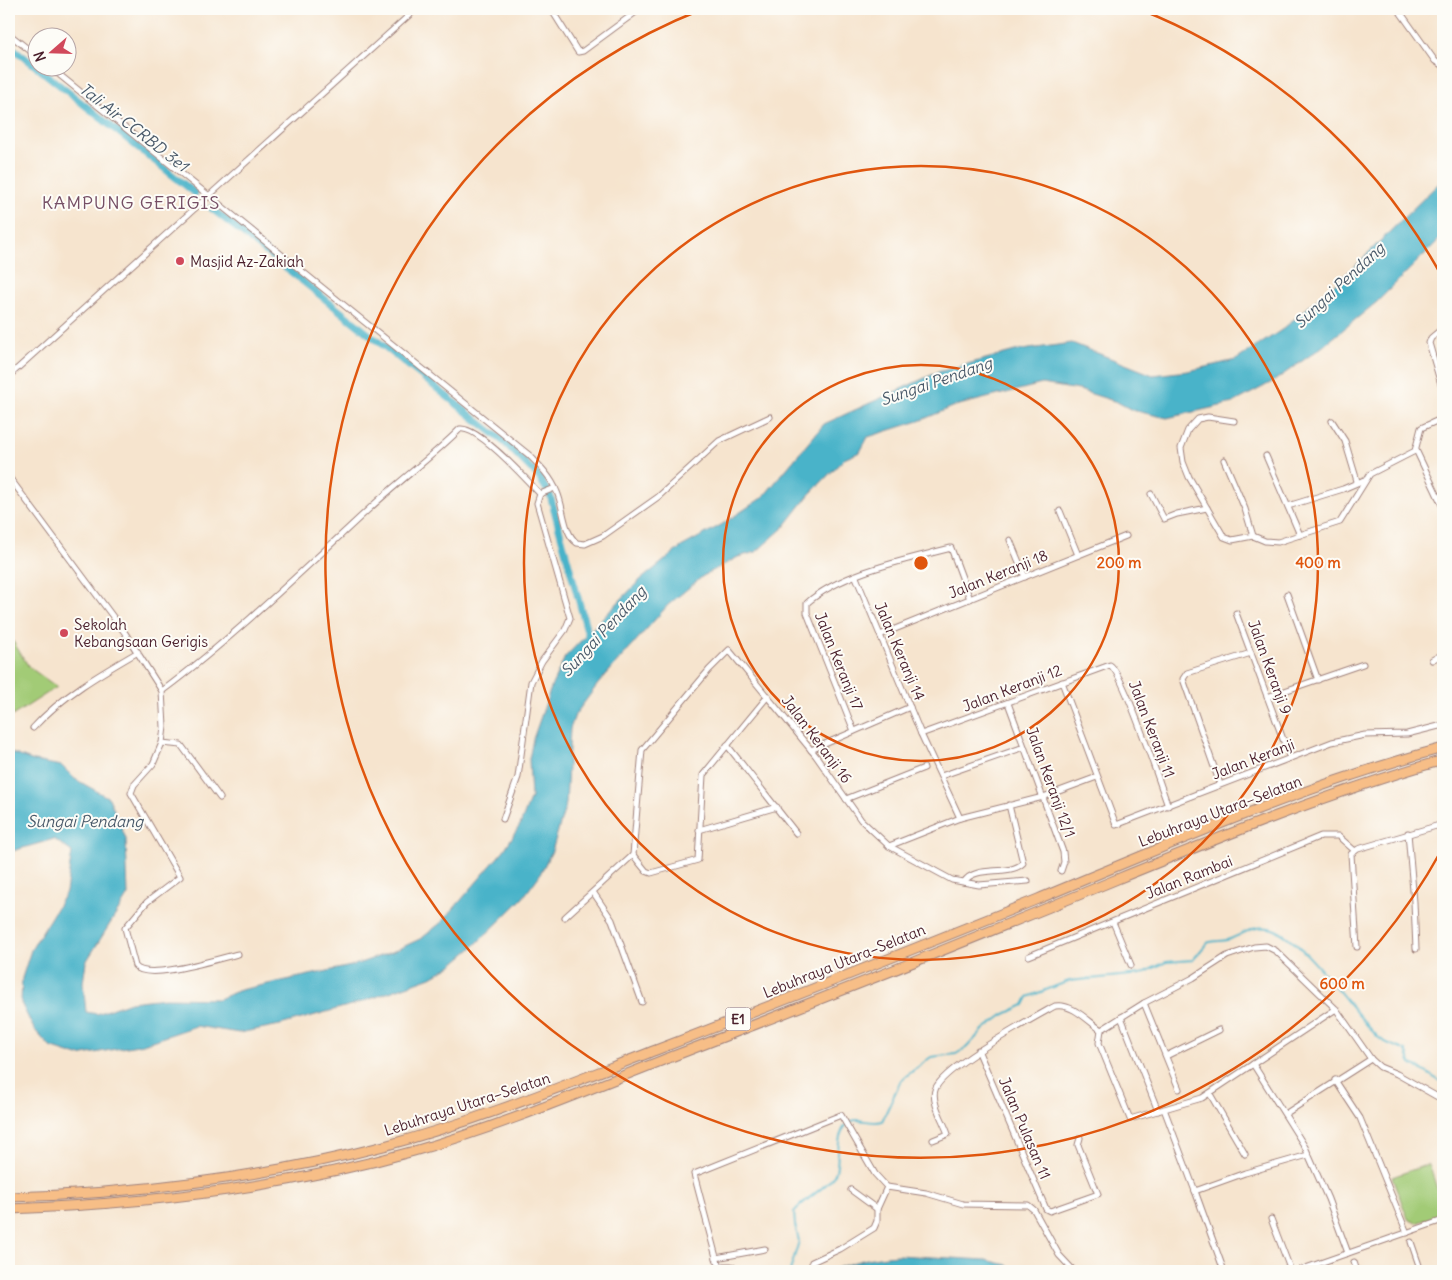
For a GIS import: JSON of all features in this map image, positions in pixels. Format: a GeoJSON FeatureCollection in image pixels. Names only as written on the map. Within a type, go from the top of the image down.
{"type":"FeatureCollection","features":[{"type":"Feature","properties":{"kind":"highway","name":"Lebuhraya Utara–Selatan"},"geometry":{"type":"LineString","coordinates":[[9,1197],[156,1186],[258,1171],[380,1147],[445,1128],[557,1089],[730,1022],[1262,808],[1374,767],[1443,748]]}},
{"type":"Feature","properties":{"kind":"highway","name":"Lebuhraya Utara–Selatan"},"geometry":{"type":"LineString","coordinates":[[9,1209],[102,1203],[237,1187],[360,1164],[441,1143],[574,1096],[744,1030],[1253,825],[1375,780],[1443,760]]}},
{"type":"Feature","properties":{"kind":"street"},"geometry":{"type":"LineString","coordinates":[[9,376],[168,235],[207,195],[336,83],[416,9]]}},
{"type":"Feature","properties":{"kind":"street"},"geometry":{"type":"LineString","coordinates":[[551,9],[578,52],[640,9]]}},
{"type":"Feature","properties":{"kind":"street"},"geometry":{"type":"LineString","coordinates":[[1398,9],[1435,62],[1443,66]]}},
{"type":"Feature","properties":{"kind":"street"},"geometry":{"type":"LineString","coordinates":[[9,34],[28,49]]}},
{"type":"Feature","properties":{"kind":"street"},"geometry":{"type":"LineString","coordinates":[[63,78],[529,454],[542,469],[571,536],[577,543],[585,544],[603,536],[658,497],[726,436],[770,417]]}},
{"type":"Feature","properties":{"kind":"street"},"geometry":{"type":"LineString","coordinates":[[1443,328],[1431,338],[1429,343],[1443,391]]}},
{"type":"Feature","properties":{"kind":"street"},"geometry":{"type":"LineString","coordinates":[[1234,421],[1201,418],[1191,425],[1182,441],[1181,454],[1185,469],[1220,533],[1232,540],[1253,536],[1270,542],[1300,535],[1340,522],[1364,480],[1374,471],[1416,450]]}},
{"type":"Feature","properties":{"kind":"street"},"geometry":{"type":"LineString","coordinates":[[1443,418],[1421,428],[1416,450],[1443,507]]}},
{"type":"Feature","properties":{"kind":"street"},"geometry":{"type":"LineString","coordinates":[[1332,421],[1345,441],[1357,481]]}},
{"type":"Feature","properties":{"kind":"street"},"geometry":{"type":"LineString","coordinates":[[162,691],[274,595],[460,429],[466,429],[502,454],[541,494]]}},
{"type":"Feature","properties":{"kind":"street"},"geometry":{"type":"LineString","coordinates":[[1266,456],[1300,535]]}},
{"type":"Feature","properties":{"kind":"street"},"geometry":{"type":"LineString","coordinates":[[1224,460],[1248,516],[1253,536]]}},
{"type":"Feature","properties":{"kind":"street"},"geometry":{"type":"LineString","coordinates":[[9,477],[138,652],[162,691],[164,727],[162,743],[153,764],[134,786],[131,793],[180,877],[147,902],[125,928],[135,966],[143,972],[166,972],[238,954]]}},
{"type":"Feature","properties":{"kind":"street"},"geometry":{"type":"LineString","coordinates":[[1288,506],[1343,489],[1357,481],[1364,480]]}},
{"type":"Feature","properties":{"kind":"street"},"geometry":{"type":"LineString","coordinates":[[503,819],[518,777],[531,682],[542,661],[565,630],[570,618],[538,507],[538,499],[541,494],[552,489]]}},
{"type":"Feature","properties":{"kind":"street"},"geometry":{"type":"LineString","coordinates":[[1150,494],[1164,519],[1177,514],[1207,508]]}},
{"type":"Feature","properties":{"kind":"street"},"geometry":{"type":"LineString","coordinates":[[1060,511],[1078,556]]}},
{"type":"Feature","properties":{"kind":"street","name":"Jalan Keranji 18"},"geometry":{"type":"LineString","coordinates":[[880,635],[1126,536]]}},
{"type":"Feature","properties":{"kind":"street"},"geometry":{"type":"LineString","coordinates":[[1010,540],[1025,577]]}},
{"type":"Feature","properties":{"kind":"street"},"geometry":{"type":"LineString","coordinates":[[856,577],[883,566],[951,548],[970,599]]}},
{"type":"Feature","properties":{"kind":"street","name":"Jalan Keranji 17"},"geometry":{"type":"LineString","coordinates":[[854,730],[807,613],[806,606],[809,601],[828,588],[856,577]]}},
{"type":"Feature","properties":{"kind":"street","name":"Jalan Keranji 14"},"geometry":{"type":"LineString","coordinates":[[856,577],[910,707],[960,818]]}},
{"type":"Feature","properties":{"kind":"street"},"geometry":{"type":"LineString","coordinates":[[1288,594],[1318,680]]}},
{"type":"Feature","properties":{"kind":"street","name":"Jalan Keranji 9"},"geometry":{"type":"LineString","coordinates":[[1236,613],[1290,758]]}},
{"type":"Feature","properties":{"kind":"street","name":"Jalan Keranji 16"},"geometry":{"type":"LineString","coordinates":[[634,855],[642,750],[725,652],[729,650],[811,750],[865,824],[889,846],[952,880],[985,885],[1028,881]]}},
{"type":"Feature","properties":{"kind":"street"},"geometry":{"type":"LineString","coordinates":[[33,728],[53,708],[95,677],[138,652]]}},
{"type":"Feature","properties":{"kind":"street"},"geometry":{"type":"LineString","coordinates":[[1220,784],[1184,682],[1187,674],[1250,653]]}},
{"type":"Feature","properties":{"kind":"street"},"geometry":{"type":"LineString","coordinates":[[1432,660],[1443,654]]}},
{"type":"Feature","properties":{"kind":"street"},"geometry":{"type":"LineString","coordinates":[[1267,697],[1364,664]]}},
{"type":"Feature","properties":{"kind":"street","name":"Jalan Keranji 12"},"geometry":{"type":"LineString","coordinates":[[922,734],[1110,665]]}},
{"type":"Feature","properties":{"kind":"street","name":"Jalan Keranji 11"},"geometry":{"type":"LineString","coordinates":[[1110,665],[1114,667],[1122,685],[1168,806]]}},
{"type":"Feature","properties":{"kind":"street"},"geometry":{"type":"LineString","coordinates":[[889,846],[960,818],[1043,797],[1096,777],[1062,682]]}},
{"type":"Feature","properties":{"kind":"street"},"geometry":{"type":"LineString","coordinates":[[565,917],[634,855],[646,870],[651,872],[698,860],[703,775],[768,696]]}},
{"type":"Feature","properties":{"kind":"street","name":"Jalan Keranji 12/1"},"geometry":{"type":"LineString","coordinates":[[1008,703],[1063,852],[1064,862],[1061,870]]}},
{"type":"Feature","properties":{"kind":"street"},"geometry":{"type":"LineString","coordinates":[[811,750],[910,707]]}},
{"type":"Feature","properties":{"kind":"street","name":"Jalan Keranji"},"geometry":{"type":"LineString","coordinates":[[1096,777],[1113,822],[1117,825],[1220,784],[1349,738],[1407,734],[1443,725]]}},
{"type":"Feature","properties":{"kind":"street"},"geometry":{"type":"LineString","coordinates":[[162,743],[181,745],[220,798]]}},
{"type":"Feature","properties":{"kind":"street"},"geometry":{"type":"LineString","coordinates":[[727,745],[796,833]]}},
{"type":"Feature","properties":{"kind":"street"},"geometry":{"type":"LineString","coordinates":[[941,776],[1024,747]]}},
{"type":"Feature","properties":{"kind":"street"},"geometry":{"type":"LineString","coordinates":[[846,799],[924,768]]}},
{"type":"Feature","properties":{"kind":"street"},"geometry":{"type":"LineString","coordinates":[[964,882],[974,875],[1015,869],[1023,863],[1010,805]]}},
{"type":"Feature","properties":{"kind":"street"},"geometry":{"type":"LineString","coordinates":[[699,830],[777,808]]}},
{"type":"Feature","properties":{"kind":"street"},"geometry":{"type":"LineString","coordinates":[[1357,948],[1350,862],[1351,854],[1355,850],[1443,824]]}},
{"type":"Feature","properties":{"kind":"street"},"geometry":{"type":"LineString","coordinates":[[1408,833],[1416,949]]}},
{"type":"Feature","properties":{"kind":"street","name":"Jalan Rambai"},"geometry":{"type":"LineString","coordinates":[[1029,956],[1322,836],[1338,836],[1355,850]]}},
{"type":"Feature","properties":{"kind":"street"},"geometry":{"type":"LineString","coordinates":[[593,892],[612,920],[642,1002]]}},
{"type":"Feature","properties":{"kind":"street"},"geometry":{"type":"LineString","coordinates":[[1113,922],[1131,965]]}},
{"type":"Feature","properties":{"kind":"street"},"geometry":{"type":"LineString","coordinates":[[1336,1009],[1210,1094],[1130,1119],[1099,1043],[1101,1030],[1144,1003],[1192,978],[1227,956],[1266,946],[1276,951],[1336,1009],[1371,1059],[1380,1067],[1397,1074],[1443,1100]]}},
{"type":"Feature","properties":{"kind":"street"},"geometry":{"type":"LineString","coordinates":[[1144,1003],[1179,1089]]}},
{"type":"Feature","properties":{"kind":"street"},"geometry":{"type":"LineString","coordinates":[[933,1140],[948,1134],[934,1096],[937,1084],[978,1050],[1054,1006],[1061,1005],[1070,1008],[1101,1030]]}},
{"type":"Feature","properties":{"kind":"street"},"geometry":{"type":"LineString","coordinates":[[1121,1017],[1195,1192],[1224,1271]]}},
{"type":"Feature","properties":{"kind":"street"},"geometry":{"type":"LineString","coordinates":[[1166,1056],[1218,1030]]}},
{"type":"Feature","properties":{"kind":"street","name":"Jalan Pulasan 11"},"geometry":{"type":"LineString","coordinates":[[978,1050],[1046,1209],[1054,1211],[1098,1194],[1078,1145],[1080,1138]]}},
{"type":"Feature","properties":{"kind":"street"},"geometry":{"type":"LineString","coordinates":[[1285,1114],[1335,1080],[1371,1059]]}},
{"type":"Feature","properties":{"kind":"street"},"geometry":{"type":"LineString","coordinates":[[1253,1064],[1285,1114],[1308,1155],[1328,1199],[1348,1253]]}},
{"type":"Feature","properties":{"kind":"street"},"geometry":{"type":"LineString","coordinates":[[1335,1080],[1360,1118],[1387,1179],[1407,1233]]}},
{"type":"Feature","properties":{"kind":"street"},"geometry":{"type":"LineString","coordinates":[[1210,1094],[1245,1154]]}},
{"type":"Feature","properties":{"kind":"street"},"geometry":{"type":"LineString","coordinates":[[739,1271],[732,1266],[721,1266],[716,1258],[706,1214],[693,1178],[695,1172],[837,1116],[842,1116],[875,1174],[887,1187],[926,1193],[963,1204],[1028,1205],[1034,1210],[1059,1255],[1074,1271]]}},
{"type":"Feature","properties":{"kind":"street"},"geometry":{"type":"LineString","coordinates":[[1195,1192],[1245,1173],[1308,1155]]}},
{"type":"Feature","properties":{"kind":"street"},"geometry":{"type":"LineString","coordinates":[[812,1262],[840,1250],[871,1230],[877,1221],[877,1209],[887,1187]]}},
{"type":"Feature","properties":{"kind":"street"},"geometry":{"type":"LineString","coordinates":[[851,1190],[877,1209]]}},
{"type":"Feature","properties":{"kind":"street"},"geometry":{"type":"LineString","coordinates":[[1271,1219],[1291,1271]]}},
{"type":"Feature","properties":{"kind":"street"},"geometry":{"type":"LineString","coordinates":[[1297,1271],[1443,1220]]}},
{"type":"Feature","properties":{"kind":"street"},"geometry":{"type":"LineString","coordinates":[[1411,1242],[1421,1271]]}},
{"type":"Feature","properties":{"kind":"street"},"geometry":{"type":"LineString","coordinates":[[716,1258],[765,1249]]}},
{"type":"Feature","properties":{"kind":"street"},"geometry":{"type":"LineString","coordinates":[[1354,1262],[1357,1271]]}},
{"type":"Feature","properties":{"kind":"green space"},"geometry":{"type":"Polygon","coordinates":[[[9,635],[29,667],[57,687],[9,718],[9,635]]]}},
{"type":"Feature","properties":{"kind":"green space"},"geometry":{"type":"Polygon","coordinates":[[[1429,1164],[1443,1207],[1443,1214],[1416,1223],[1408,1219],[1392,1177],[1429,1164]]]}},
{"type":"Feature","properties":{"kind":"water","name":"Sungai Pendang"},"geometry":{"type":"Polygon","coordinates":[[[1443,179],[1443,236],[1378,301],[1322,347],[1274,381],[1233,403],[1167,418],[1132,410],[1117,402],[1079,390],[1042,384],[955,406],[919,421],[868,437],[860,452],[844,459],[809,495],[784,527],[756,552],[738,557],[703,576],[668,605],[598,684],[575,715],[570,729],[566,804],[552,851],[539,876],[522,899],[452,965],[431,977],[362,1002],[280,1025],[239,1033],[196,1026],[143,1044],[78,1056],[50,1047],[34,1029],[21,1003],[22,978],[31,950],[66,892],[72,852],[54,839],[9,852],[9,752],[34,761],[62,766],[75,779],[109,798],[126,839],[128,895],[86,962],[83,983],[86,1012],[97,1014],[130,1002],[165,998],[219,999],[240,990],[351,966],[392,952],[422,938],[443,921],[504,850],[520,825],[531,797],[529,759],[533,739],[552,685],[565,657],[639,581],[681,547],[721,525],[763,497],[824,424],[938,372],[1015,351],[1072,343],[1153,375],[1188,371],[1236,360],[1283,329],[1354,267],[1443,179]]]}},
{"type":"Feature","properties":{"kind":"water"},"geometry":{"type":"Polygon","coordinates":[[[897,1255],[986,1260],[1007,1265],[1019,1271],[830,1271],[863,1260],[897,1255]]]}},
{"type":"Feature","properties":{"kind":"waterway","name":"Tali Air CCRBD 3e1"},"geometry":{"type":"LineString","coordinates":[[9,45],[195,193]]}},
{"type":"Feature","properties":{"kind":"waterway"},"geometry":{"type":"LineString","coordinates":[[211,208],[504,442],[538,476],[550,495],[590,642]]}},
{"type":"Feature","properties":{"kind":"waterway"},"geometry":{"type":"LineString","coordinates":[[790,1271],[799,1241],[794,1212],[824,1186],[836,1171],[840,1137],[846,1125],[855,1120],[882,1121],[901,1080],[931,1057],[956,1054],[966,1048],[984,1029],[1003,1015],[1024,1005],[1028,997],[1069,981],[1141,974],[1166,962],[1193,960],[1207,943],[1227,940],[1253,929],[1269,928],[1282,933],[1311,958],[1379,1038],[1406,1051],[1411,1063],[1443,1083]]}},
{"type":"Feature","properties":{"kind":"place","name":"Masjid Az-Zakiah"},"geometry":{"type":"Point","coordinates":[180,261]}},
{"type":"Feature","properties":{"kind":"place","name":"Sekolah Kebangsaan Gerigis"},"geometry":{"type":"Point","coordinates":[64,633]}},
{"type":"Feature","properties":{"kind":"district","name":"KAMPUNG GERIGIS"},"geometry":{"type":"Point","coordinates":[131,202]}}]}
